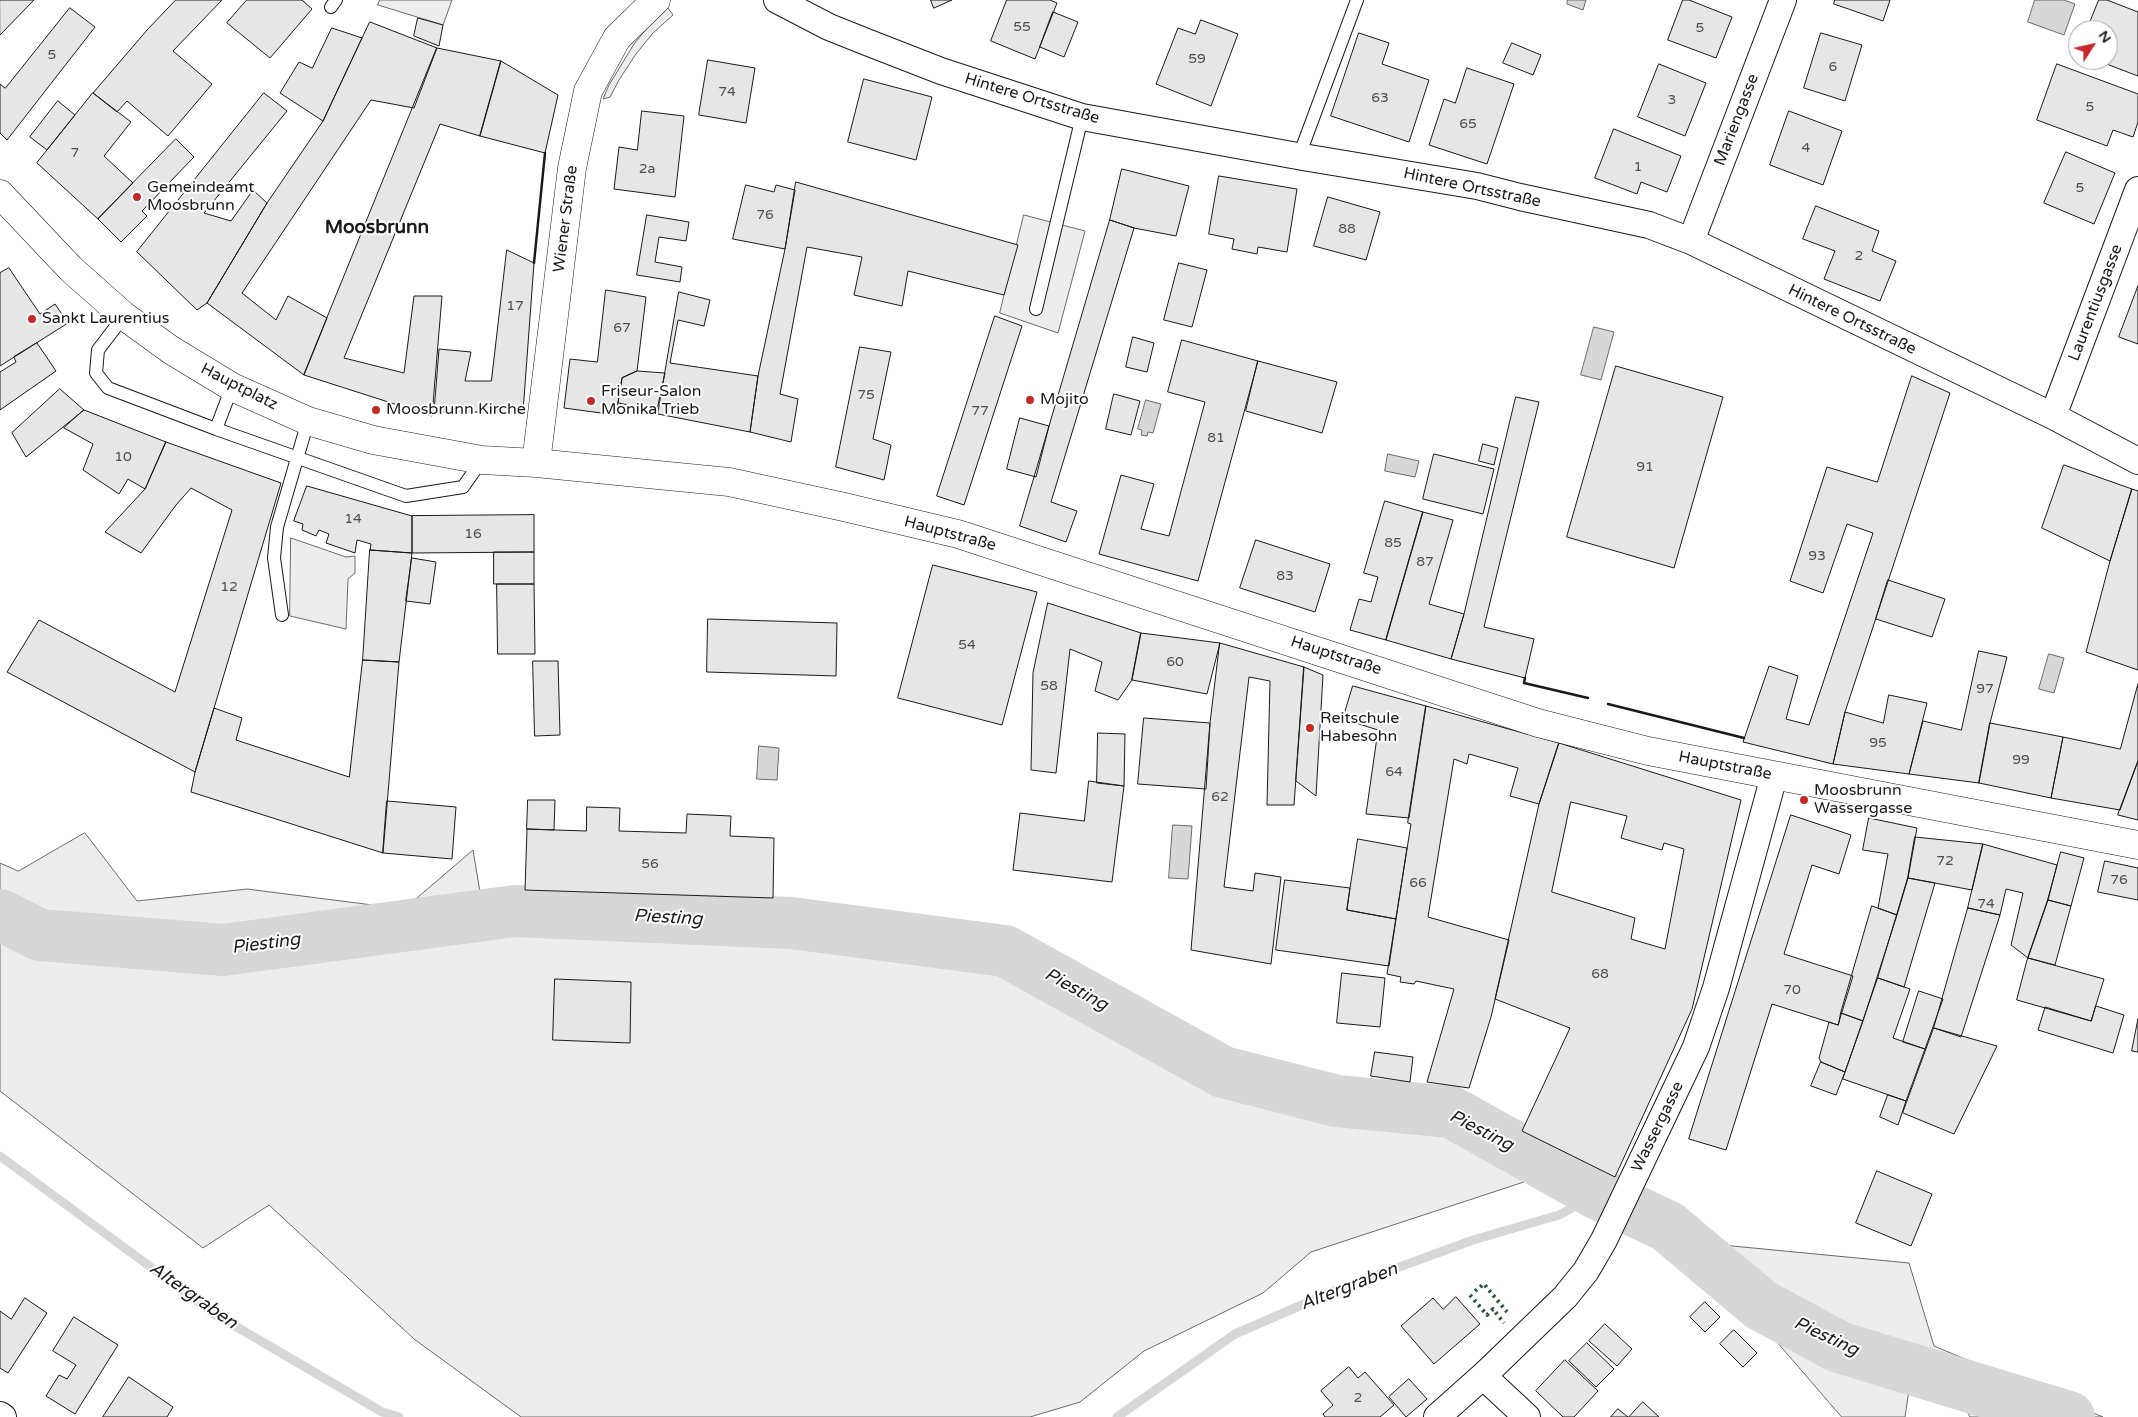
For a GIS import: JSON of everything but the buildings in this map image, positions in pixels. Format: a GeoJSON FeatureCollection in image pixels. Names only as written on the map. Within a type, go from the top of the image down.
{"type":"FeatureCollection","features":[{"type":"Feature","properties":{"kind":"main road","name":"Wiener Straße"},"geometry":{"type":"LineString","coordinates":[[536,463],[572,168],[588,91],[617,38],[656,0]]}},
{"type":"Feature","properties":{"kind":"main road","name":"Hauptplatz"},"geometry":{"type":"LineString","coordinates":[[0,194],[71,268],[124,316],[171,350],[232,387],[308,421],[373,440],[482,460],[536,463]]}},
{"type":"Feature","properties":{"kind":"main road","name":"Hauptstraße"},"geometry":{"type":"LineString","coordinates":[[536,463],[729,482],[958,534],[1538,723],[1648,751],[2138,845]]}},
{"type":"Feature","properties":{"kind":"street","name":"Hintere Ortsstraße"},"geometry":{"type":"LineString","coordinates":[[776,0],[830,27],[864,41],[941,70],[1082,117],[1477,186],[1649,225],[1691,241],[2053,416],[2138,461]]}},
{"type":"Feature","properties":{"kind":"street","name":"Mariengasse"},"geometry":{"type":"LineString","coordinates":[[1691,241],[1783,0]]}},
{"type":"Feature","properties":{"kind":"street","name":"Laurentiusgasse"},"geometry":{"type":"LineString","coordinates":[[2053,416],[2138,190]]}},
{"type":"Feature","properties":{"kind":"street","name":"Wassergasse"},"geometry":{"type":"LineString","coordinates":[[1437,1417],[1483,1376],[1565,1297],[1586,1271],[1604,1240],[1696,1047],[1714,997],[1774,776]]}},
{"type":"Feature","properties":{"kind":"street"},"geometry":{"type":"LineString","coordinates":[[1483,1376],[1526,1417]]}},
{"type":"Feature","properties":{"kind":"lane"},"geometry":{"type":"LineString","coordinates":[[1298,156],[1357,0]]}},
{"type":"Feature","properties":{"kind":"lane"},"geometry":{"type":"LineString","coordinates":[[1036,309],[1082,117]]}},
{"type":"Feature","properties":{"kind":"lane"},"geometry":{"type":"LineString","coordinates":[[124,316],[98,350],[96,373],[108,388],[216,429],[406,496],[463,487],[482,460]]}},
{"type":"Feature","properties":{"kind":"lane"},"geometry":{"type":"LineString","coordinates":[[216,429],[232,387]]}},
{"type":"Feature","properties":{"kind":"lane"},"geometry":{"type":"LineString","coordinates":[[282,615],[274,558],[276,527],[308,421]]}},
{"type":"Feature","properties":{"kind":"shaded area"},"geometry":{"type":"Polygon","coordinates":[[[380,0],[452,0],[443,25],[378,5],[380,0]]]}},
{"type":"Feature","properties":{"kind":"shaded area"},"geometry":{"type":"Polygon","coordinates":[[[1568,0],[1586,0],[1583,10],[1567,4],[1568,0]]]}},
{"type":"Feature","properties":{"kind":"shaded area"},"geometry":{"type":"Polygon","coordinates":[[[2035,0],[2064,0],[2075,4],[2064,35],[2028,22],[2035,0]]]}},
{"type":"Feature","properties":{"kind":"shaded area"},"geometry":{"type":"Polygon","coordinates":[[[668,8],[673,15],[653,33],[636,54],[610,97],[603,99],[609,85],[634,44],[651,23],[668,8]]]}},
{"type":"Feature","properties":{"kind":"shaded area"},"geometry":{"type":"Polygon","coordinates":[[[1024,215],[1085,231],[1058,333],[1000,313],[1024,215]]]}},
{"type":"Feature","properties":{"kind":"shaded area"},"geometry":{"type":"Polygon","coordinates":[[[1594,327],[1614,332],[1601,380],[1581,375],[1594,327]]]}},
{"type":"Feature","properties":{"kind":"shaded area"},"geometry":{"type":"Polygon","coordinates":[[[1146,400],[1161,404],[1153,433],[1148,432],[1147,436],[1141,435],[1142,430],[1138,429],[1146,400]]]}},
{"type":"Feature","properties":{"kind":"shaded area"},"geometry":{"type":"Polygon","coordinates":[[[1388,454],[1419,461],[1415,477],[1385,471],[1388,454]]]}},
{"type":"Feature","properties":{"kind":"shaded area"},"geometry":{"type":"Polygon","coordinates":[[[291,538],[346,557],[355,556],[355,573],[348,579],[346,629],[290,616],[291,538]]]}},
{"type":"Feature","properties":{"kind":"shaded area"},"geometry":{"type":"Polygon","coordinates":[[[2049,654],[2064,658],[2054,693],[2039,689],[2049,654]]]}},
{"type":"Feature","properties":{"kind":"shaded area"},"geometry":{"type":"Polygon","coordinates":[[[759,746],[779,748],[777,780],[757,779],[759,746]]]}},
{"type":"Feature","properties":{"kind":"shaded area"},"geometry":{"type":"Polygon","coordinates":[[[1173,825],[1192,826],[1188,879],[1169,878],[1173,825]]]}},
{"type":"Feature","properties":{"kind":"shaded area"},"geometry":{"type":"Polygon","coordinates":[[[85,833],[137,901],[247,889],[404,909],[473,850],[482,904],[527,905],[524,928],[759,935],[804,941],[807,931],[998,965],[1140,1040],[1230,1092],[1453,1131],[1539,1177],[1311,1252],[1263,1293],[1144,1351],[1080,1402],[1030,1417],[521,1417],[414,1339],[269,1205],[203,1248],[0,1091],[0,863],[18,871],[85,833]]]}},
{"type":"Feature","properties":{"kind":"shaded area"},"geometry":{"type":"Polygon","coordinates":[[[1691,1242],[1909,1263],[1934,1346],[2103,1417],[1970,1417],[1962,1402],[1909,1390],[1905,1417],[1842,1417],[1691,1242]]]}},
{"type":"Feature","properties":{"kind":"waterway","name":"Piesting"},"geometry":{"type":"LineString","coordinates":[[0,915],[40,935],[223,950],[515,911],[791,923],[1005,951],[1223,1072],[1337,1101],[1451,1112],[1598,1194],[1667,1226],[1761,1305],[1839,1347],[2069,1417]]}},
{"type":"Feature","properties":{"kind":"waterway","name":"Altergraben"},"geometry":{"type":"LineString","coordinates":[[0,1156],[213,1313],[382,1412],[399,1417]]}},
{"type":"Feature","properties":{"kind":"waterway","name":"Altergraben"},"geometry":{"type":"LineString","coordinates":[[1117,1417],[1235,1334],[1334,1291],[1473,1240],[1559,1215],[1598,1194]]}},
{"type":"Feature","properties":{"kind":"hedge"},"geometry":{"type":"LineString","coordinates":[[1475,1291],[1484,1284],[1507,1312]]}},
{"type":"Feature","properties":{"kind":"hedge"},"geometry":{"type":"LineString","coordinates":[[1470,1295],[1487,1315],[1493,1309],[1504,1323]]}},
{"type":"Feature","properties":{"kind":"wall"},"geometry":{"type":"LineString","coordinates":[[534,263],[545,153]]}},
{"type":"Feature","properties":{"kind":"wall"},"geometry":{"type":"LineString","coordinates":[[1525,678],[1524,683],[1588,698]]}},
{"type":"Feature","properties":{"kind":"wall"},"geometry":{"type":"LineString","coordinates":[[1608,704],[1744,738]]}},
{"type":"Feature","properties":{"kind":"place","name":"Gemeindeamt Moosbrunn"},"geometry":{"type":"Point","coordinates":[137,197]}},
{"type":"Feature","properties":{"kind":"place","name":"Sankt Laurentius"},"geometry":{"type":"Point","coordinates":[32,319]}},
{"type":"Feature","properties":{"kind":"place","name":"Mojito"},"geometry":{"type":"Point","coordinates":[1030,400]}},
{"type":"Feature","properties":{"kind":"place","name":"Friseur-Salon Monika Trieb"},"geometry":{"type":"Point","coordinates":[591,401]}},
{"type":"Feature","properties":{"kind":"place","name":"Moosbrunn Kirche"},"geometry":{"type":"Point","coordinates":[376,410]}},
{"type":"Feature","properties":{"kind":"place","name":"Reitschule Habesohn"},"geometry":{"type":"Point","coordinates":[1310,728]}},
{"type":"Feature","properties":{"kind":"place","name":"Moosbrunn Wassergasse"},"geometry":{"type":"Point","coordinates":[1804,800]}},
{"type":"Feature","properties":{"kind":"district","name":"Moosbrunn"},"geometry":{"type":"Point","coordinates":[377,228]}}]}
